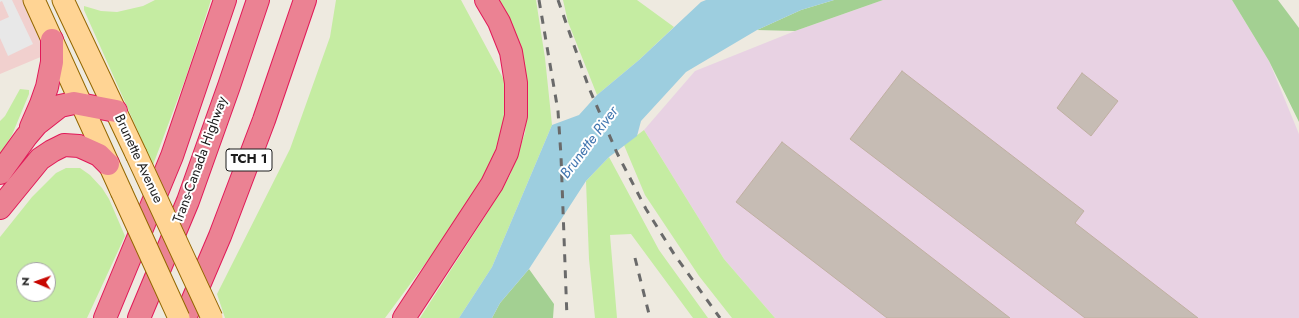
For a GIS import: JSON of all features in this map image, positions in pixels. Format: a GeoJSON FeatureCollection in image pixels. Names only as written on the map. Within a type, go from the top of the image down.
{"type":"FeatureCollection","features":[{"type":"Feature","properties":{"kind":"highway"},"geometry":{"type":"LineString","coordinates":[[105,318],[172,156],[226,0]]}},
{"type":"Feature","properties":{"kind":"highway","name":"Trans-Canada Highway"},"geometry":{"type":"LineString","coordinates":[[139,318],[188,201],[258,0]]}},
{"type":"Feature","properties":{"kind":"highway","name":"TCH 1"},"geometry":{"type":"LineString","coordinates":[[185,318],[220,236],[264,120],[305,0]]}},
{"type":"Feature","properties":{"kind":"highway"},"geometry":{"type":"LineString","coordinates":[[404,318],[492,184],[507,153],[516,116],[516,83],[511,52],[499,22],[486,0]]}},
{"type":"Feature","properties":{"kind":"highway"},"geometry":{"type":"LineString","coordinates":[[26,137],[42,104],[47,87],[52,62],[52,40]]}},
{"type":"Feature","properties":{"kind":"highway"},"geometry":{"type":"LineString","coordinates":[[0,173],[37,124],[60,106],[74,103],[116,111]]}},
{"type":"Feature","properties":{"kind":"highway"},"geometry":{"type":"LineString","coordinates":[[0,208],[40,159],[52,150],[64,145],[79,146],[98,155],[108,164]]}},
{"type":"Feature","properties":{"kind":"main road","name":"Brunette Avenue"},"geometry":{"type":"LineString","coordinates":[[34,0],[120,192],[179,318]]}},
{"type":"Feature","properties":{"kind":"main road","name":"Brunette Avenue"},"geometry":{"type":"LineString","coordinates":[[63,0],[212,318]]}},
{"type":"Feature","properties":{"kind":"shaded area"},"geometry":{"type":"Polygon","coordinates":[[[0,0],[25,0],[42,43],[43,56],[0,74],[0,0]]]}},
{"type":"Feature","properties":{"kind":"shaded area"},"geometry":{"type":"Polygon","coordinates":[[[0,0],[12,0],[33,44],[8,56],[0,38],[0,21],[9,17],[2,1],[0,2],[0,0]]]}},
{"type":"Feature","properties":{"kind":"shaded area"},"geometry":{"type":"Polygon","coordinates":[[[883,0],[1232,0],[1269,61],[1299,134],[1299,318],[775,318],[724,259],[644,130],[695,71],[795,31],[883,0]]]}},
{"type":"Feature","properties":{"kind":"green space"},"geometry":{"type":"Polygon","coordinates":[[[155,0],[211,0],[186,77],[153,165],[84,10],[84,6],[101,11],[117,12],[143,6],[155,0]]]}},
{"type":"Feature","properties":{"kind":"green space"},"geometry":{"type":"Polygon","coordinates":[[[336,0],[461,0],[505,82],[505,113],[502,134],[490,165],[476,192],[454,225],[385,318],[225,318],[217,294],[290,149],[330,37],[336,0]]]}},
{"type":"Feature","properties":{"kind":"green space"},"geometry":{"type":"Polygon","coordinates":[[[497,0],[536,0],[545,58],[552,125],[492,267],[459,318],[420,318],[510,175],[525,133],[528,97],[523,58],[518,40],[497,0]]]}},
{"type":"Feature","properties":{"kind":"green space"},"geometry":{"type":"Polygon","coordinates":[[[563,0],[637,0],[674,27],[639,60],[597,95],[568,22],[563,0]]]}},
{"type":"Feature","properties":{"kind":"green space"},"geometry":{"type":"Polygon","coordinates":[[[834,0],[883,0],[795,31],[757,30],[801,10],[834,0]]]}},
{"type":"Feature","properties":{"kind":"green space"},"geometry":{"type":"Polygon","coordinates":[[[1232,0],[1278,0],[1299,28],[1299,122],[1269,61],[1232,0]]]}},
{"type":"Feature","properties":{"kind":"green space"},"geometry":{"type":"Polygon","coordinates":[[[20,89],[29,90],[29,94],[12,135],[0,154],[0,121],[5,116],[20,89]]]}},
{"type":"Feature","properties":{"kind":"green space"},"geometry":{"type":"Polygon","coordinates":[[[644,130],[724,259],[775,318],[732,318],[699,276],[645,195],[624,145],[644,130]]]}},
{"type":"Feature","properties":{"kind":"green space"},"geometry":{"type":"Polygon","coordinates":[[[609,157],[659,250],[708,318],[693,318],[631,234],[610,235],[617,318],[595,318],[589,259],[586,181],[609,157]]]}},
{"type":"Feature","properties":{"kind":"green space"},"geometry":{"type":"Polygon","coordinates":[[[66,168],[80,168],[90,175],[102,188],[109,199],[125,236],[87,318],[0,318],[0,237],[32,197],[56,173],[66,168]]]}},
{"type":"Feature","properties":{"kind":"green space"},"geometry":{"type":"Polygon","coordinates":[[[529,269],[554,304],[553,318],[492,318],[500,303],[529,269]]]}},
{"type":"Feature","properties":{"kind":"water","name":"Brunette River"},"geometry":{"type":"Polygon","coordinates":[[[706,0],[834,0],[801,10],[757,30],[686,72],[641,121],[637,136],[609,157],[586,181],[529,269],[500,303],[492,318],[459,318],[492,267],[552,125],[579,115],[597,95],[639,60],[701,2],[706,0]]]}},
{"type":"Feature","properties":{"kind":"building"},"geometry":{"type":"Polygon","coordinates":[[[902,71],[1084,211],[1075,223],[1198,318],[1085,318],[850,139],[902,71]]]}},
{"type":"Feature","properties":{"kind":"building"},"geometry":{"type":"Polygon","coordinates":[[[1082,73],[1118,101],[1091,136],[1057,108],[1082,73]]]}},
{"type":"Feature","properties":{"kind":"building"},"geometry":{"type":"Polygon","coordinates":[[[782,142],[1010,318],[887,318],[736,202],[782,142]]]}},
{"type":"Feature","properties":{"kind":"railway"},"geometry":{"type":"LineString","coordinates":[[539,0],[558,111],[567,318]]}},
{"type":"Feature","properties":{"kind":"railway"},"geometry":{"type":"LineString","coordinates":[[558,0],[589,88],[617,153],[646,209],[674,254],[720,318]]}},
{"type":"Feature","properties":{"kind":"railway"},"geometry":{"type":"LineString","coordinates":[[635,258],[650,318]]}}]}
